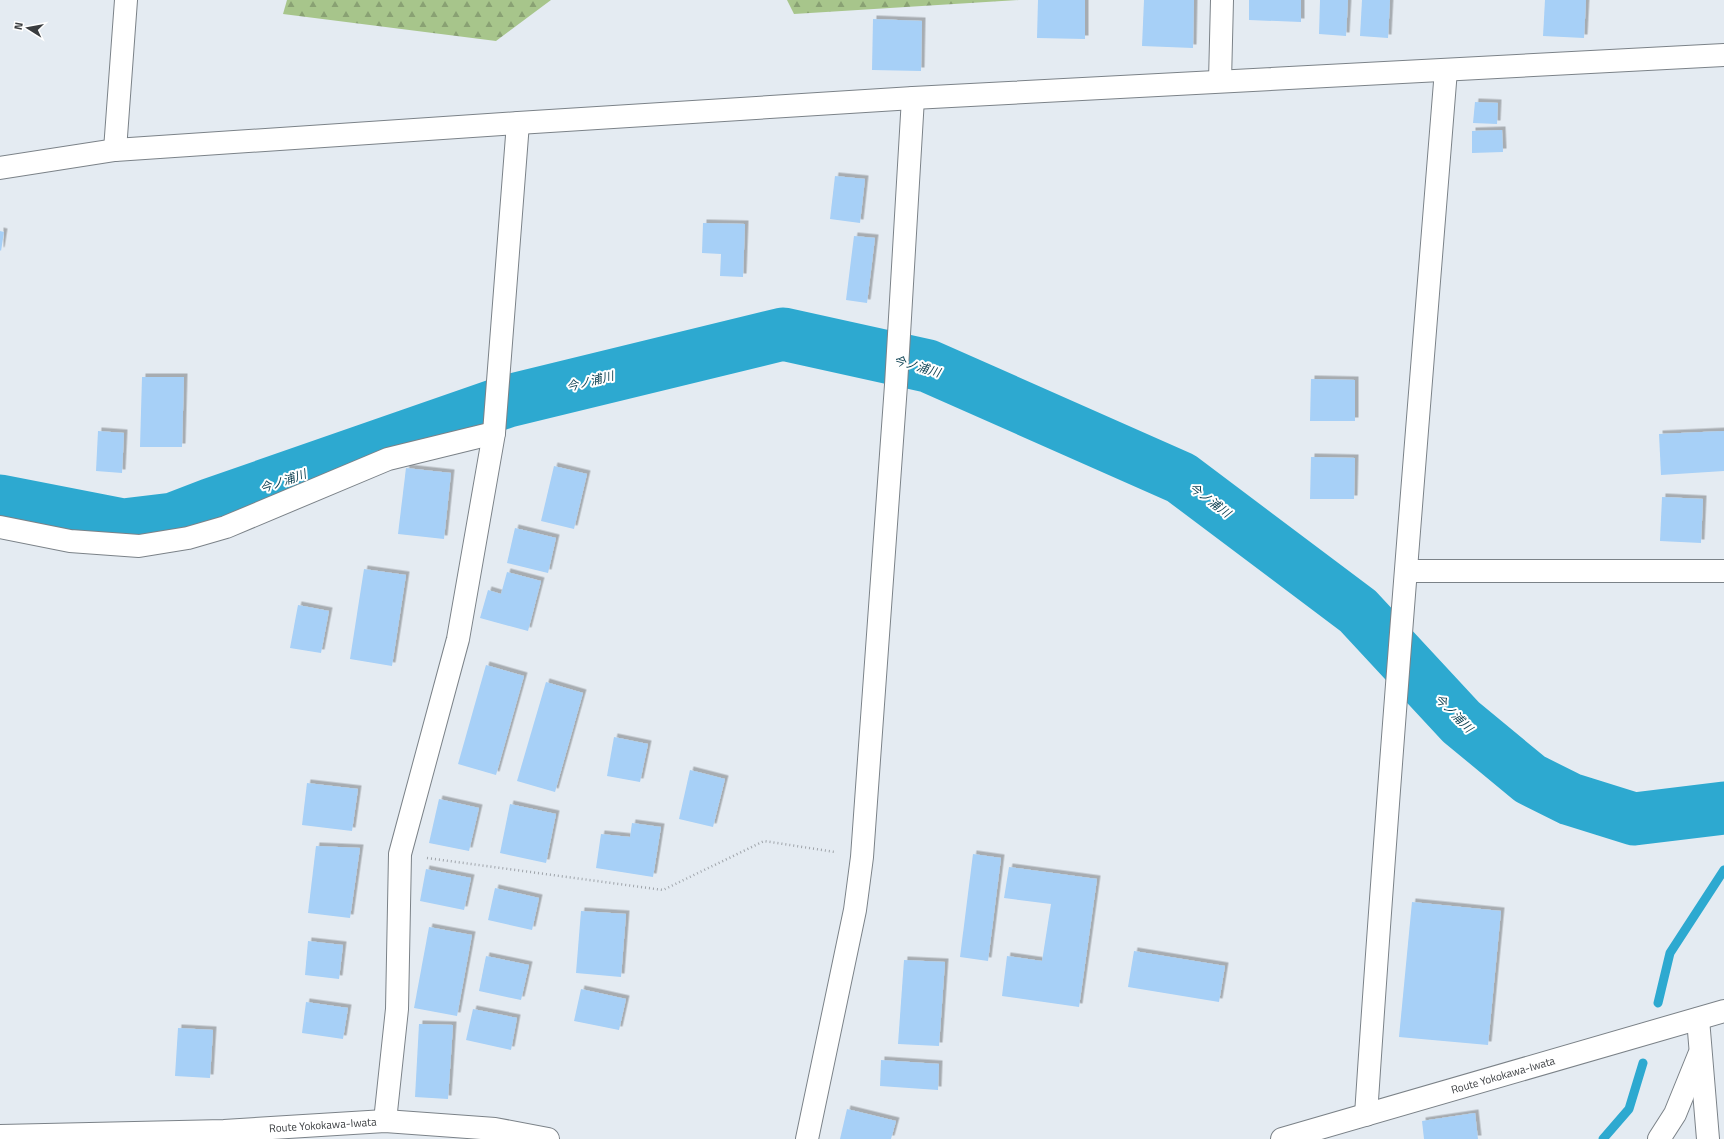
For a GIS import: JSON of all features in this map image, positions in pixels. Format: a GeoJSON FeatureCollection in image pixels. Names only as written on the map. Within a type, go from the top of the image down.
{"type":"FeatureCollection","features":[{"type":"Feature","properties":{"kind":"street"},"geometry":{"type":"LineString","coordinates":[[115,150],[126,0]]}},
{"type":"Feature","properties":{"kind":"street"},"geometry":{"type":"LineString","coordinates":[[1220,81],[1222,0]]}},
{"type":"Feature","properties":{"kind":"street"},"geometry":{"type":"LineString","coordinates":[[0,168],[115,150],[518,123],[913,98],[1724,55]]}},
{"type":"Feature","properties":{"kind":"street"},"geometry":{"type":"LineString","coordinates":[[1366,1115],[1396,684],[1407,571],[1446,70]]}},
{"type":"Feature","properties":{"kind":"street"},"geometry":{"type":"LineString","coordinates":[[807,1139],[854,910],[862,857],[900,336],[913,98]]}},
{"type":"Feature","properties":{"kind":"street"},"geometry":{"type":"LineString","coordinates":[[385,1121],[396,1009],[400,854],[458,639],[494,433],[518,123]]}},
{"type":"Feature","properties":{"kind":"street"},"geometry":{"type":"LineString","coordinates":[[0,527],[70,541],[139,546],[188,538],[226,527],[388,459],[494,433]]}},
{"type":"Feature","properties":{"kind":"street"},"geometry":{"type":"LineString","coordinates":[[1407,571],[1724,571]]}},
{"type":"Feature","properties":{"kind":"street","name":"Route Yokokawa-Iwata"},"geometry":{"type":"LineString","coordinates":[[1282,1139],[1724,1011]]}},
{"type":"Feature","properties":{"kind":"street"},"geometry":{"type":"LineString","coordinates":[[1698,1019],[1708,1139]]}},
{"type":"Feature","properties":{"kind":"street"},"geometry":{"type":"LineString","coordinates":[[1659,1139],[1675,1114],[1700,1052]]}},
{"type":"Feature","properties":{"kind":"street","name":"Route Yokokawa-Iwata"},"geometry":{"type":"LineString","coordinates":[[0,1136],[224,1131],[385,1121],[495,1129],[548,1139]]}},
{"type":"Feature","properties":{"kind":"path"},"geometry":{"type":"LineString","coordinates":[[400,854],[663,890],[764,841],[862,857]]}},
{"type":"Feature","properties":{"kind":"green space"},"geometry":{"type":"Polygon","coordinates":[[[287,0],[551,0],[496,41],[283,14],[287,0]]]}},
{"type":"Feature","properties":{"kind":"green space"},"geometry":{"type":"Polygon","coordinates":[[[787,0],[1019,0],[794,14],[787,0]]]}},
{"type":"Feature","properties":{"kind":"building"},"geometry":{"type":"Polygon","coordinates":[[[1038,0],[1085,0],[1085,39],[1037,38],[1038,0]]]}},
{"type":"Feature","properties":{"kind":"building"},"geometry":{"type":"Polygon","coordinates":[[[1144,0],[1194,0],[1193,48],[1142,46],[1144,0]]]}},
{"type":"Feature","properties":{"kind":"building"},"geometry":{"type":"Polygon","coordinates":[[[1249,0],[1301,0],[1301,22],[1249,20],[1249,0]]]}},
{"type":"Feature","properties":{"kind":"building"},"geometry":{"type":"Polygon","coordinates":[[[1320,0],[1348,0],[1346,36],[1319,34],[1320,0]]]}},
{"type":"Feature","properties":{"kind":"building"},"geometry":{"type":"Polygon","coordinates":[[[1362,0],[1390,0],[1388,38],[1360,36],[1362,0]]]}},
{"type":"Feature","properties":{"kind":"building"},"geometry":{"type":"Polygon","coordinates":[[[1545,0],[1586,0],[1584,38],[1543,36],[1545,0]]]}},
{"type":"Feature","properties":{"kind":"building"},"geometry":{"type":"Polygon","coordinates":[[[873,19],[922,21],[921,71],[872,70],[873,19]]]}},
{"type":"Feature","properties":{"kind":"building"},"geometry":{"type":"Polygon","coordinates":[[[1475,102],[1498,103],[1497,124],[1473,123],[1475,102]]]}},
{"type":"Feature","properties":{"kind":"building"},"geometry":{"type":"Polygon","coordinates":[[[1502,130],[1503,152],[1472,153],[1472,131],[1502,130]]]}},
{"type":"Feature","properties":{"kind":"building"},"geometry":{"type":"Polygon","coordinates":[[[835,176],[865,179],[860,223],[830,219],[835,176]]]}},
{"type":"Feature","properties":{"kind":"building"},"geometry":{"type":"Polygon","coordinates":[[[703,223],[745,224],[743,277],[720,276],[721,254],[702,253],[703,223]]]}},
{"type":"Feature","properties":{"kind":"building"},"geometry":{"type":"Polygon","coordinates":[[[0,231],[4,232],[1,251],[0,250],[0,231]]]}},
{"type":"Feature","properties":{"kind":"building"},"geometry":{"type":"Polygon","coordinates":[[[854,236],[875,238],[867,303],[846,300],[854,236]]]}},
{"type":"Feature","properties":{"kind":"building"},"geometry":{"type":"Polygon","coordinates":[[[142,377],[184,377],[182,447],[140,447],[142,377]]]}},
{"type":"Feature","properties":{"kind":"building"},"geometry":{"type":"Polygon","coordinates":[[[1311,379],[1355,380],[1355,421],[1310,421],[1311,379]]]}},
{"type":"Feature","properties":{"kind":"building"},"geometry":{"type":"Polygon","coordinates":[[[98,431],[124,433],[122,473],[96,471],[98,431]]]}},
{"type":"Feature","properties":{"kind":"building"},"geometry":{"type":"Polygon","coordinates":[[[1724,431],[1724,471],[1661,475],[1659,434],[1724,431]]]}},
{"type":"Feature","properties":{"kind":"building"},"geometry":{"type":"Polygon","coordinates":[[[1311,457],[1355,458],[1354,499],[1310,499],[1311,457]]]}},
{"type":"Feature","properties":{"kind":"building"},"geometry":{"type":"Polygon","coordinates":[[[554,466],[587,474],[574,529],[541,521],[554,466]]]}},
{"type":"Feature","properties":{"kind":"building"},"geometry":{"type":"Polygon","coordinates":[[[406,468],[451,473],[444,539],[398,534],[406,468]]]}},
{"type":"Feature","properties":{"kind":"building"},"geometry":{"type":"Polygon","coordinates":[[[1662,497],[1703,499],[1701,543],[1660,541],[1662,497]]]}},
{"type":"Feature","properties":{"kind":"building"},"geometry":{"type":"Polygon","coordinates":[[[515,528],[556,538],[548,573],[507,563],[515,528]]]}},
{"type":"Feature","properties":{"kind":"building"},"geometry":{"type":"Polygon","coordinates":[[[364,569],[406,575],[392,666],[350,659],[364,569]]]}},
{"type":"Feature","properties":{"kind":"building"},"geometry":{"type":"Polygon","coordinates":[[[507,572],[541,581],[528,631],[480,618],[488,590],[501,594],[507,572]]]}},
{"type":"Feature","properties":{"kind":"building"},"geometry":{"type":"Polygon","coordinates":[[[298,605],[329,611],[321,653],[290,648],[298,605]]]}},
{"type":"Feature","properties":{"kind":"building"},"geometry":{"type":"Polygon","coordinates":[[[486,665],[524,676],[496,775],[458,764],[486,665]]]}},
{"type":"Feature","properties":{"kind":"building"},"geometry":{"type":"Polygon","coordinates":[[[546,682],[583,693],[555,792],[517,781],[546,682]]]}},
{"type":"Feature","properties":{"kind":"building"},"geometry":{"type":"Polygon","coordinates":[[[614,737],[648,744],[640,782],[607,776],[614,737]]]}},
{"type":"Feature","properties":{"kind":"building"},"geometry":{"type":"Polygon","coordinates":[[[690,770],[725,779],[713,827],[679,819],[690,770]]]}},
{"type":"Feature","properties":{"kind":"building"},"geometry":{"type":"Polygon","coordinates":[[[307,783],[358,789],[352,831],[302,825],[307,783]]]}},
{"type":"Feature","properties":{"kind":"building"},"geometry":{"type":"Polygon","coordinates":[[[439,799],[479,808],[469,851],[429,843],[439,799]]]}},
{"type":"Feature","properties":{"kind":"building"},"geometry":{"type":"Polygon","coordinates":[[[510,804],[556,814],[546,863],[500,853],[510,804]]]}},
{"type":"Feature","properties":{"kind":"building"},"geometry":{"type":"Polygon","coordinates":[[[632,823],[661,827],[653,877],[596,868],[601,834],[630,837],[632,823]]]}},
{"type":"Feature","properties":{"kind":"building"},"geometry":{"type":"Polygon","coordinates":[[[316,846],[360,848],[350,918],[308,913],[316,846]]]}},
{"type":"Feature","properties":{"kind":"building"},"geometry":{"type":"Polygon","coordinates":[[[973,854],[1001,858],[988,961],[960,957],[973,854]]]}},
{"type":"Feature","properties":{"kind":"building"},"geometry":{"type":"Polygon","coordinates":[[[1009,867],[1097,879],[1079,1007],[1002,996],[1007,956],[1042,961],[1051,904],[1004,898],[1009,867]]]}},
{"type":"Feature","properties":{"kind":"building"},"geometry":{"type":"Polygon","coordinates":[[[426,869],[471,878],[464,910],[420,901],[426,869]]]}},
{"type":"Feature","properties":{"kind":"building"},"geometry":{"type":"Polygon","coordinates":[[[495,888],[539,898],[532,930],[488,920],[495,888]]]}},
{"type":"Feature","properties":{"kind":"building"},"geometry":{"type":"Polygon","coordinates":[[[1412,902],[1501,911],[1488,1045],[1399,1037],[1412,902]]]}},
{"type":"Feature","properties":{"kind":"building"},"geometry":{"type":"Polygon","coordinates":[[[581,911],[626,914],[621,977],[576,973],[581,911]]]}},
{"type":"Feature","properties":{"kind":"building"},"geometry":{"type":"Polygon","coordinates":[[[429,927],[472,935],[457,1016],[414,1008],[429,927]]]}},
{"type":"Feature","properties":{"kind":"building"},"geometry":{"type":"Polygon","coordinates":[[[308,941],[343,945],[339,979],[305,975],[308,941]]]}},
{"type":"Feature","properties":{"kind":"building"},"geometry":{"type":"Polygon","coordinates":[[[1134,951],[1225,966],[1219,1002],[1128,987],[1134,951]]]}},
{"type":"Feature","properties":{"kind":"building"},"geometry":{"type":"Polygon","coordinates":[[[486,956],[529,965],[521,1000],[479,991],[486,956]]]}},
{"type":"Feature","properties":{"kind":"building"},"geometry":{"type":"Polygon","coordinates":[[[904,960],[945,962],[939,1046],[898,1044],[904,960]]]}},
{"type":"Feature","properties":{"kind":"building"},"geometry":{"type":"Polygon","coordinates":[[[581,989],[626,999],[619,1030],[574,1021],[581,989]]]}},
{"type":"Feature","properties":{"kind":"building"},"geometry":{"type":"Polygon","coordinates":[[[306,1002],[348,1008],[343,1039],[302,1033],[306,1002]]]}},
{"type":"Feature","properties":{"kind":"building"},"geometry":{"type":"Polygon","coordinates":[[[473,1009],[517,1018],[511,1050],[466,1040],[473,1009]]]}},
{"type":"Feature","properties":{"kind":"building"},"geometry":{"type":"Polygon","coordinates":[[[419,1024],[453,1025],[448,1099],[415,1097],[419,1024]]]}},
{"type":"Feature","properties":{"kind":"building"},"geometry":{"type":"Polygon","coordinates":[[[178,1028],[213,1030],[210,1078],[175,1076],[178,1028]]]}},
{"type":"Feature","properties":{"kind":"building"},"geometry":{"type":"Polygon","coordinates":[[[881,1060],[939,1064],[938,1090],[880,1086],[881,1060]]]}},
{"type":"Feature","properties":{"kind":"building"},"geometry":{"type":"Polygon","coordinates":[[[847,1109],[896,1121],[891,1139],[840,1139],[847,1109]]]}},
{"type":"Feature","properties":{"kind":"building"},"geometry":{"type":"Polygon","coordinates":[[[1475,1113],[1478,1139],[1424,1139],[1422,1121],[1475,1113]]]}},
{"type":"Feature","properties":{"kind":"waterway","name":"今ノ浦川"},"geometry":{"type":"LineString","coordinates":[[0,501],[123,525],[173,519],[508,401],[783,334],[928,366],[1181,478],[1358,611],[1461,722],[1530,779],[1570,799],[1634,819],[1724,808]]}},
{"type":"Feature","properties":{"kind":"waterway"},"geometry":{"type":"LineString","coordinates":[[1658,1003],[1670,953],[1724,870]]}},
{"type":"Feature","properties":{"kind":"waterway"},"geometry":{"type":"LineString","coordinates":[[1603,1139],[1629,1109],[1643,1063]]}}]}
